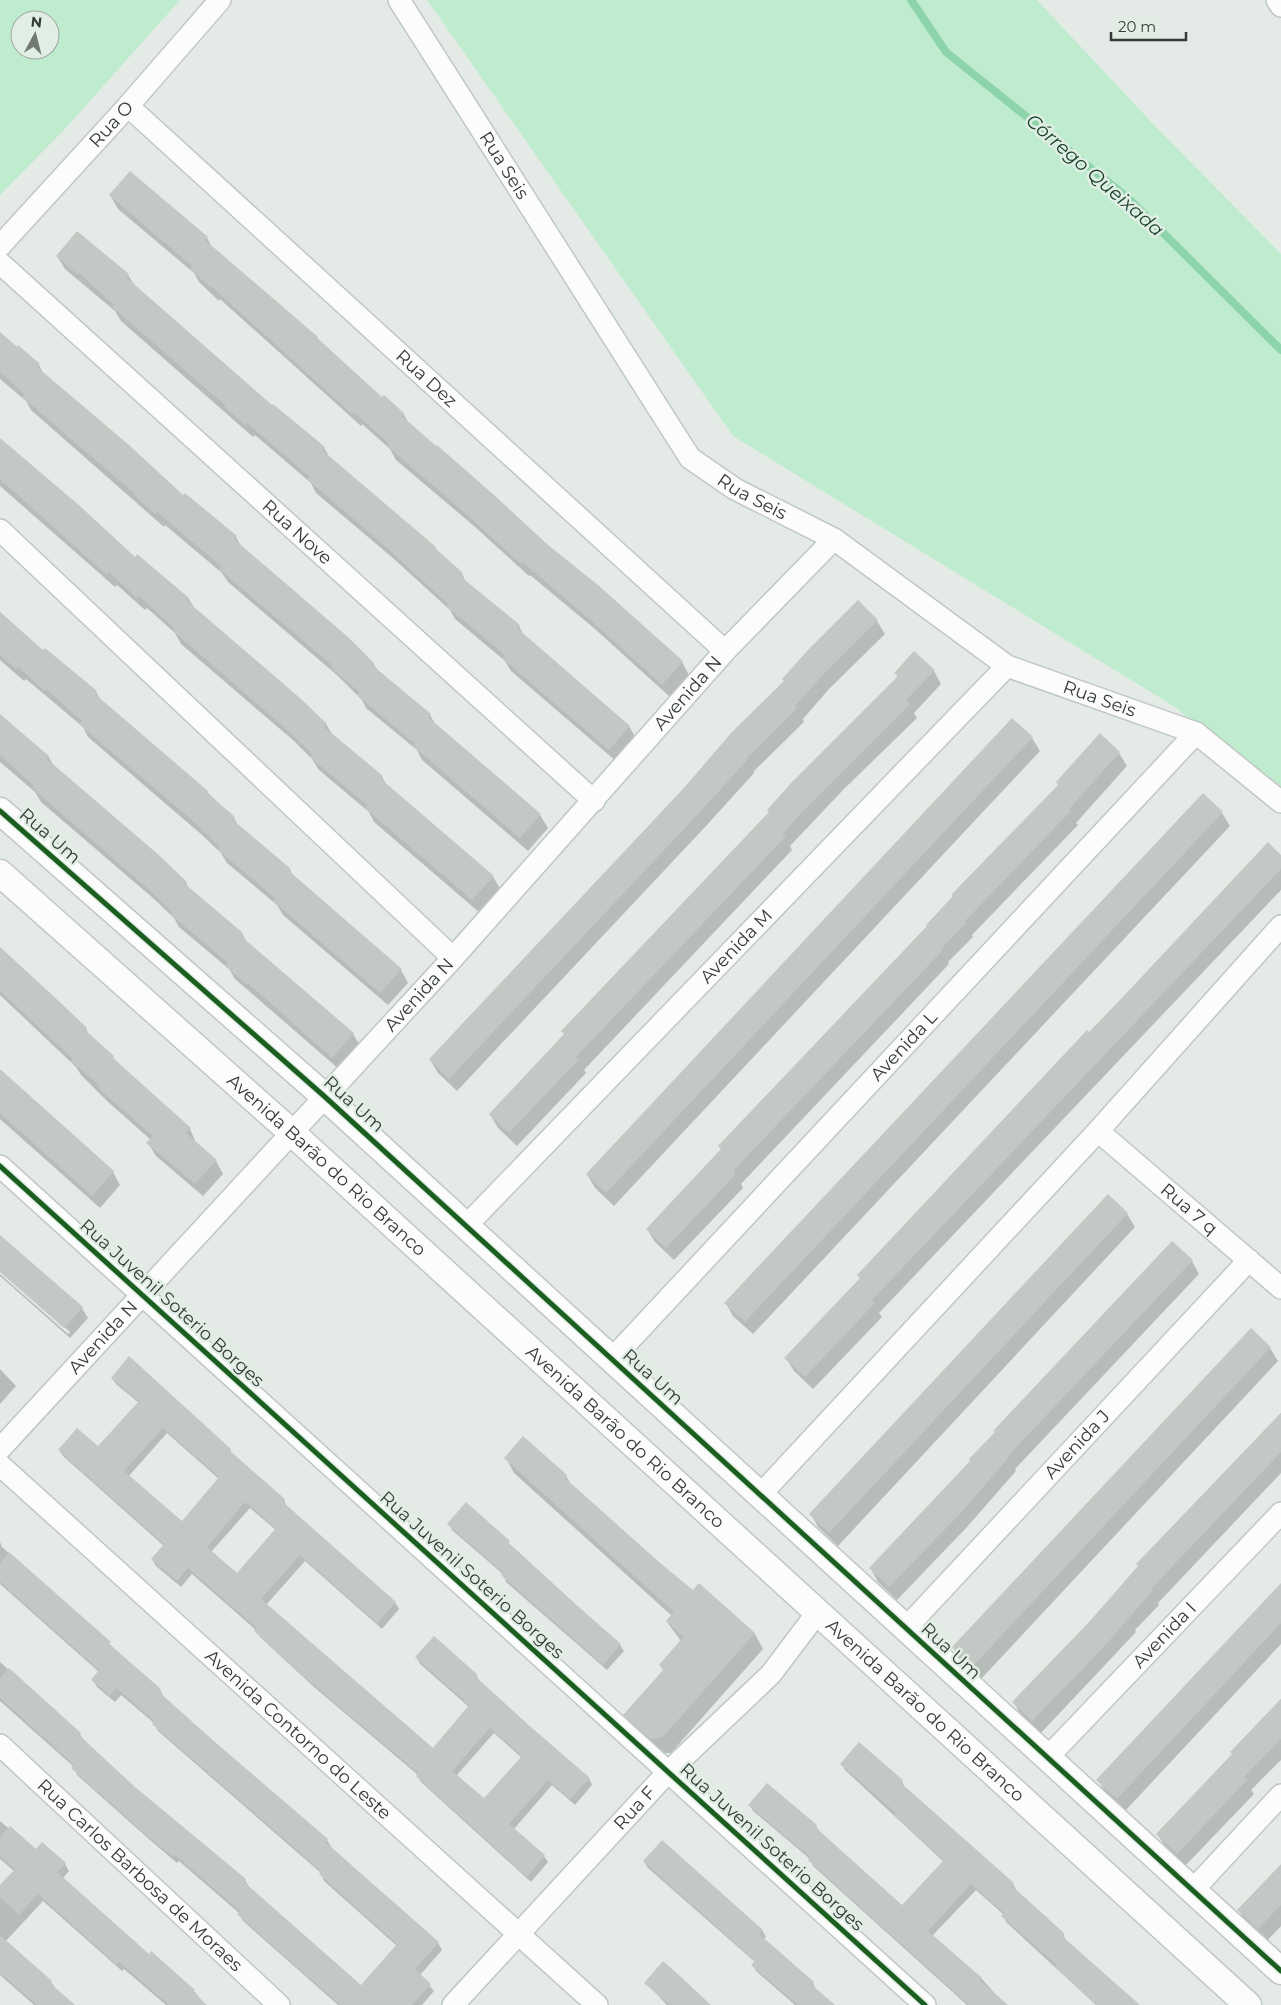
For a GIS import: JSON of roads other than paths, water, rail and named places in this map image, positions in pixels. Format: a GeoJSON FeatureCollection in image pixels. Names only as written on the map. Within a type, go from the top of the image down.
{"type":"FeatureCollection","features":[{"type":"Feature","properties":{"kind":"street","name":"Rua O"},"geometry":{"type":"LineString","coordinates":[[0,246],[128,106],[220,0]]}},
{"type":"Feature","properties":{"kind":"street","name":"Rua Seis"},"geometry":{"type":"LineString","coordinates":[[399,0],[690,458],[735,489],[834,539],[1007,666],[1196,733],[1281,802]]}},
{"type":"Feature","properties":{"kind":"street"},"geometry":{"type":"LineString","coordinates":[[1277,0],[1281,6]]}},
{"type":"Feature","properties":{"kind":"street","name":"Rua Dez"},"geometry":{"type":"LineString","coordinates":[[128,106],[726,651]]}},
{"type":"Feature","properties":{"kind":"street","name":"Rua Nove"},"geometry":{"type":"LineString","coordinates":[[0,263],[594,801]]}},
{"type":"Feature","properties":{"kind":"street"},"geometry":{"type":"LineString","coordinates":[[0,530],[453,958]]}},
{"type":"Feature","properties":{"kind":"street","name":"Avenida N"},"geometry":{"type":"LineString","coordinates":[[0,1449],[453,958],[726,651],[834,539]]}},
{"type":"Feature","properties":{"kind":"street","name":"Avenida M"},"geometry":{"type":"LineString","coordinates":[[466,1226],[1007,666]]}},
{"type":"Feature","properties":{"kind":"street","name":"Avenida L"},"geometry":{"type":"LineString","coordinates":[[612,1359],[1196,733]]}},
{"type":"Feature","properties":{"kind":"street","name":"Rua Um"},"geometry":{"type":"LineString","coordinates":[[0,811],[324,1096],[1281,1971]]}},
{"type":"Feature","properties":{"kind":"street","name":"Avenida Barão do Rio Branco"},"geometry":{"type":"LineString","coordinates":[[0,873],[291,1132],[1248,2005]]}},
{"type":"Feature","properties":{"kind":"street"},"geometry":{"type":"LineString","coordinates":[[760,1495],[1098,1131],[1281,926]]}},
{"type":"Feature","properties":{"kind":"street","name":"Rua 7 q"},"geometry":{"type":"LineString","coordinates":[[1098,1131],[1281,1288]]}},
{"type":"Feature","properties":{"kind":"street","name":"Rua Juvenil Soterio Borges"},"geometry":{"type":"LineString","coordinates":[[0,1166],[925,2005]]}},
{"type":"Feature","properties":{"kind":"street","name":"Avenida J"},"geometry":{"type":"LineString","coordinates":[[906,1628],[1249,1260]]}},
{"type":"Feature","properties":{"kind":"street","name":"Avenida Contorno do Leste"},"geometry":{"type":"LineString","coordinates":[[0,1466],[597,2005]]}},
{"type":"Feature","properties":{"kind":"street","name":"Avenida I"},"geometry":{"type":"LineString","coordinates":[[1047,1758],[1281,1513]]}},
{"type":"Feature","properties":{"kind":"street","name":"Rua F"},"geometry":{"type":"LineString","coordinates":[[453,2005],[668,1772],[770,1674],[817,1613]]}},
{"type":"Feature","properties":{"kind":"street","name":"Rua Carlos Barbosa de Moraes"},"geometry":{"type":"LineString","coordinates":[[0,1745],[280,2005]]}},
{"type":"Feature","properties":{"kind":"street"},"geometry":{"type":"LineString","coordinates":[[1192,1890],[1281,1795]]}},
{"type":"Feature","properties":{"kind":"waterway","name":"Córrego Queixada"},"geometry":{"type":"LineString","coordinates":[[911,0],[946,52],[1128,198],[1281,350]]}}]}
